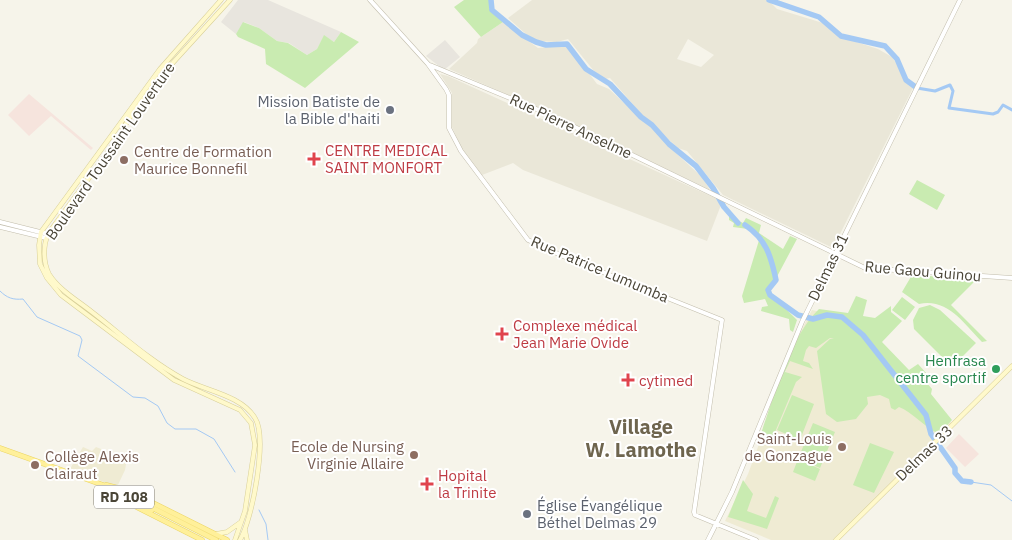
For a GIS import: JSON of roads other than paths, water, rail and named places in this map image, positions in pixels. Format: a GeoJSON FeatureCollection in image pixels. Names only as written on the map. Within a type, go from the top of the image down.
{"type":"FeatureCollection","features":[{"type":"Feature","properties":{"kind":"main road","name":"Boulevard Toussaint Louverture"},"geometry":{"type":"LineString","coordinates":[[221,0],[185,39],[125,114],[41,232],[40,264],[47,278],[63,293],[174,380],[236,406],[245,415],[252,429],[255,445],[241,522],[235,540]]}},
{"type":"Feature","properties":{"kind":"main road","name":"Boulevard Toussaint Louverture"},"geometry":{"type":"LineString","coordinates":[[230,0],[189,42],[159,78],[47,236],[44,254],[47,268],[63,293],[153,361],[186,380],[234,400],[254,416],[260,430],[261,449],[245,529],[240,540]]}},
{"type":"Feature","properties":{"kind":"main road"},"geometry":{"type":"LineString","coordinates":[[185,39],[189,42]]}},
{"type":"Feature","properties":{"kind":"main road"},"geometry":{"type":"LineString","coordinates":[[76,185],[81,189]]}},
{"type":"Feature","properties":{"kind":"main road","name":"Delmas 33"},"geometry":{"type":"LineString","coordinates":[[836,540],[1012,366]]}},
{"type":"Feature","properties":{"kind":"main road","name":"RD 108"},"geometry":{"type":"LineString","coordinates":[[0,448],[103,486],[216,540]]}},
{"type":"Feature","properties":{"kind":"main road"},"geometry":{"type":"LineString","coordinates":[[202,540],[107,492],[103,486],[111,484],[129,491],[227,540]]}},
{"type":"Feature","properties":{"kind":"main road","name":"RD 108"},"geometry":{"type":"LineString","coordinates":[[168,517],[210,540]]}},
{"type":"Feature","properties":{"kind":"main road"},"geometry":{"type":"LineString","coordinates":[[216,534],[227,532],[241,522]]}},
{"type":"Feature","properties":{"kind":"main road"},"geometry":{"type":"LineString","coordinates":[[245,529],[247,540]]}},
{"type":"Feature","properties":{"kind":"street","name":"Rue Patrice Lumumba"},"geometry":{"type":"LineString","coordinates":[[370,0],[428,64],[450,95],[449,128],[461,151],[528,240],[565,257],[722,320],[694,512],[695,515],[718,524]]}},
{"type":"Feature","properties":{"kind":"street","name":"Delmas 31"},"geometry":{"type":"LineString","coordinates":[[708,540],[718,524],[805,315],[960,0]]}},
{"type":"Feature","properties":{"kind":"street","name":"Rue Pierre Anselme"},"geometry":{"type":"LineString","coordinates":[[428,64],[540,110],[724,199]]}},
{"type":"Feature","properties":{"kind":"street","name":"Rue Gaou Guinou"},"geometry":{"type":"LineString","coordinates":[[724,199],[864,268],[1012,278]]}},
{"type":"Feature","properties":{"kind":"street"},"geometry":{"type":"LineString","coordinates":[[0,222],[41,232],[47,236]]}},
{"type":"Feature","properties":{"kind":"street"},"geometry":{"type":"LineString","coordinates":[[0,228],[40,237],[47,236]]}},
{"type":"Feature","properties":{"kind":"street"},"geometry":{"type":"LineString","coordinates":[[718,524],[756,540]]}},
{"type":"Feature","properties":{"kind":"waterway"},"geometry":{"type":"LineString","coordinates":[[491,0],[492,10],[522,35],[546,45],[567,44],[586,69],[610,84],[669,144],[696,166],[713,188],[724,207],[738,223]]}},
{"type":"Feature","properties":{"kind":"waterway"},"geometry":{"type":"LineString","coordinates":[[769,0],[819,17],[841,36],[885,46],[897,59],[906,80],[917,88]]}},
{"type":"Feature","properties":{"kind":"waterway"},"geometry":{"type":"LineString","coordinates":[[917,88],[935,91],[950,85],[953,91],[949,108],[993,114],[998,112],[1003,105],[1012,110]]}},
{"type":"Feature","properties":{"kind":"waterway"},"geometry":{"type":"LineString","coordinates":[[745,225],[763,242],[770,256],[776,280],[768,290],[770,295],[798,315],[813,319],[827,315],[842,317],[863,335],[926,415],[931,434],[955,468],[955,473],[962,481],[971,482]]}},
{"type":"Feature","properties":{"kind":"waterway"},"geometry":{"type":"LineString","coordinates":[[0,291],[10,298],[23,299],[37,317],[80,336],[82,340],[78,356],[133,397],[145,398],[158,406],[167,423],[175,429],[196,429],[214,439],[235,472]]}},
{"type":"Feature","properties":{"kind":"waterway"},"geometry":{"type":"LineString","coordinates":[[971,482],[991,485],[1012,501]]}},
{"type":"Feature","properties":{"kind":"waterway"},"geometry":{"type":"LineString","coordinates":[[259,510],[266,524],[268,540]]}},
{"type":"Feature","properties":{"kind":"place","name":"Mission Batiste de la Bible d'haiti"},"geometry":{"type":"Point","coordinates":[390,110]}},
{"type":"Feature","properties":{"kind":"place","name":"CENTRE MEDICAL SAINT MONFORT"},"geometry":{"type":"Point","coordinates":[314,159]}},
{"type":"Feature","properties":{"kind":"place","name":"Centre de Formation Maurice Bonnefil"},"geometry":{"type":"Point","coordinates":[124,160]}},
{"type":"Feature","properties":{"kind":"place","name":"Complexe médical Jean Marie Ovide"},"geometry":{"type":"Point","coordinates":[502,334]}},
{"type":"Feature","properties":{"kind":"place","name":"Henfrasa centre sportif"},"geometry":{"type":"Point","coordinates":[996,369]}},
{"type":"Feature","properties":{"kind":"place","name":"cytimed"},"geometry":{"type":"Point","coordinates":[628,380]}},
{"type":"Feature","properties":{"kind":"place","name":"Saint-Louis de Gonzague"},"geometry":{"type":"Point","coordinates":[842,447]}},
{"type":"Feature","properties":{"kind":"place","name":"Ecole de Nursing Virginie Allaire"},"geometry":{"type":"Point","coordinates":[414,455]}},
{"type":"Feature","properties":{"kind":"place","name":"Collège Alexis Clairaut"},"geometry":{"type":"Point","coordinates":[35,465]}},
{"type":"Feature","properties":{"kind":"place","name":"Hopital la Trinite"},"geometry":{"type":"Point","coordinates":[427,484]}},
{"type":"Feature","properties":{"kind":"place","name":"Église Évangélique Béthel Delmas 29"},"geometry":{"type":"Point","coordinates":[527,514]}},
{"type":"Feature","properties":{"kind":"district","name":"Village W. Lamothe"},"geometry":{"type":"Point","coordinates":[641,438]}}]}
